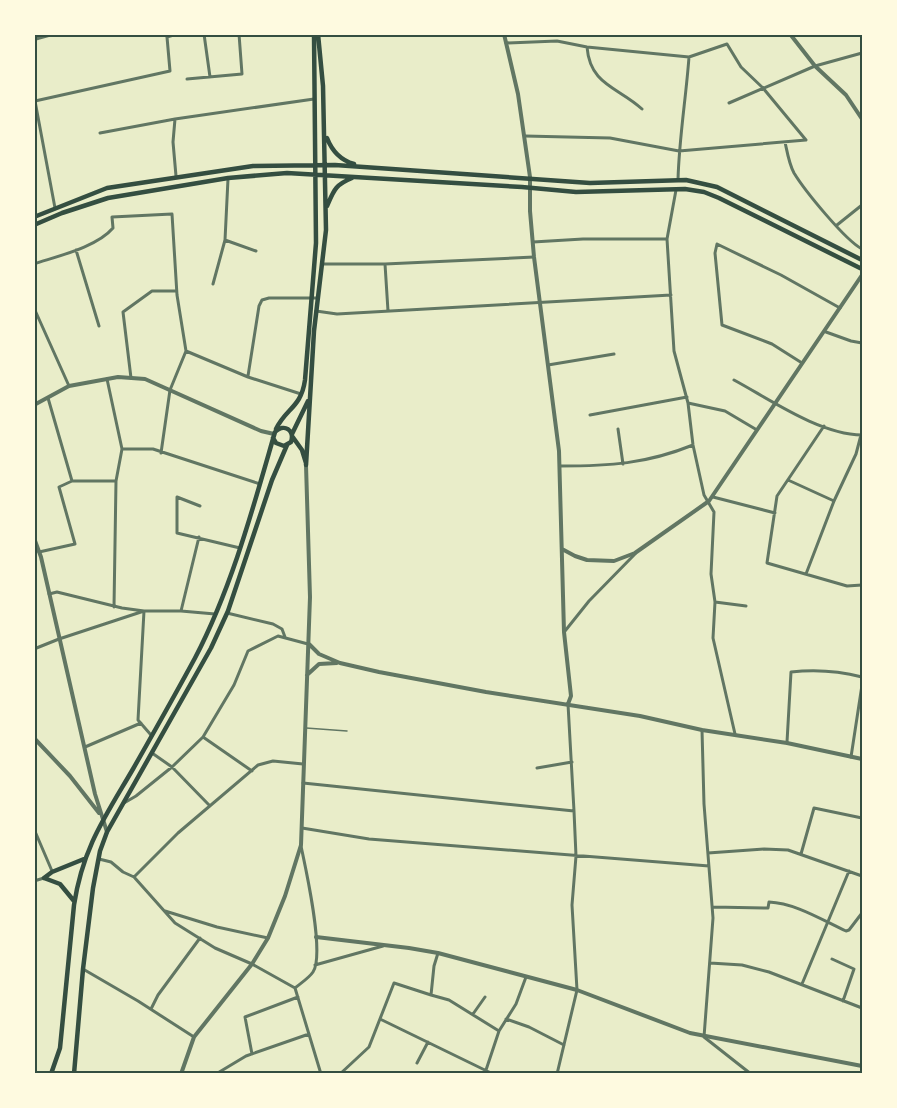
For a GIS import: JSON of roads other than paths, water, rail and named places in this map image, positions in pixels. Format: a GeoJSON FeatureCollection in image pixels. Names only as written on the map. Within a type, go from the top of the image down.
{"type":"FeatureCollection","features":[{"type":"Feature","properties":{"kind":"main road"},"geometry":{"type":"LineString","coordinates":[[306,465],[315,298],[316,34]]}},
{"type":"Feature","properties":{"kind":"main road"},"geometry":{"type":"LineString","coordinates":[[315,298],[322,264],[326,208],[323,86],[316,34]]}},
{"type":"Feature","properties":{"kind":"main road"},"geometry":{"type":"LineString","coordinates":[[325,132],[332,149],[338,156],[362,167]]}},
{"type":"Feature","properties":{"kind":"main road"},"geometry":{"type":"LineString","coordinates":[[34,217],[107,188],[253,166],[326,165],[530,177],[590,183],[678,180],[700,182],[717,187],[862,260]]}},
{"type":"Feature","properties":{"kind":"main road"},"geometry":{"type":"LineString","coordinates":[[34,225],[108,198],[228,178],[287,173],[529,187],[576,192],[676,190],[704,192],[719,198],[862,269]]}},
{"type":"Feature","properties":{"kind":"main road"},"geometry":{"type":"LineString","coordinates":[[326,208],[340,183],[356,177]]}},
{"type":"Feature","properties":{"kind":"main road"},"geometry":{"type":"LineString","coordinates":[[51,1074],[60,1048],[74,901],[84,859],[102,818],[152,736],[217,614],[240,548],[274,434],[282,418],[302,395],[314,311]]}},
{"type":"Feature","properties":{"kind":"main road"},"geometry":{"type":"LineString","coordinates":[[74,1074],[93,888],[98,859],[107,832],[211,648],[227,612],[272,480],[310,396]]}},
{"type":"Feature","properties":{"kind":"main road"},"geometry":{"type":"LineString","coordinates":[[274,434],[283,427],[288,429],[302,450],[306,465]]}},
{"type":"Feature","properties":{"kind":"main road"},"geometry":{"type":"LineString","coordinates":[[274,434],[279,445],[287,445]]}},
{"type":"Feature","properties":{"kind":"main road"},"geometry":{"type":"LineString","coordinates":[[44,878],[52,872],[84,859]]}},
{"type":"Feature","properties":{"kind":"main road"},"geometry":{"type":"LineString","coordinates":[[44,878],[60,884],[74,901]]}},
{"type":"Feature","properties":{"kind":"street"},"geometry":{"type":"LineString","coordinates":[[34,39],[52,34]]}},
{"type":"Feature","properties":{"kind":"street"},"geometry":{"type":"LineString","coordinates":[[55,208],[35,100],[170,71],[166,36],[177,34]]}},
{"type":"Feature","properties":{"kind":"street"},"geometry":{"type":"LineString","coordinates":[[204,34],[210,76]]}},
{"type":"Feature","properties":{"kind":"street"},"geometry":{"type":"LineString","coordinates":[[187,79],[242,74],[239,34]]}},
{"type":"Feature","properties":{"kind":"street"},"geometry":{"type":"LineString","coordinates":[[504,34],[518,94],[530,177],[534,257],[560,466],[564,632],[571,696],[568,704],[576,856],[572,905],[578,990],[557,1074]]}},
{"type":"Feature","properties":{"kind":"street"},"geometry":{"type":"LineString","coordinates":[[557,41],[558,34]]}},
{"type":"Feature","properties":{"kind":"street"},"geometry":{"type":"LineString","coordinates":[[790,34],[815,66],[846,95],[862,119]]}},
{"type":"Feature","properties":{"kind":"street"},"geometry":{"type":"LineString","coordinates":[[506,43],[557,41],[587,47],[689,57],[727,44],[741,67],[764,88],[806,140],[679,151],[610,138],[523,136]]}},
{"type":"Feature","properties":{"kind":"street"},"geometry":{"type":"LineString","coordinates":[[587,47],[588,58],[599,78],[642,108]]}},
{"type":"Feature","properties":{"kind":"street"},"geometry":{"type":"LineString","coordinates":[[729,103],[815,66],[862,53]]}},
{"type":"Feature","properties":{"kind":"street"},"geometry":{"type":"LineString","coordinates":[[678,180],[689,57]]}},
{"type":"Feature","properties":{"kind":"street"},"geometry":{"type":"LineString","coordinates":[[100,133],[175,118],[314,99]]}},
{"type":"Feature","properties":{"kind":"street"},"geometry":{"type":"LineString","coordinates":[[175,118],[173,142],[176,176]]}},
{"type":"Feature","properties":{"kind":"street"},"geometry":{"type":"LineString","coordinates":[[784,142],[793,171],[837,225],[856,246],[862,249]]}},
{"type":"Feature","properties":{"kind":"street"},"geometry":{"type":"LineString","coordinates":[[213,284],[225,240],[228,178]]}},
{"type":"Feature","properties":{"kind":"street"},"geometry":{"type":"LineString","coordinates":[[676,190],[667,239],[674,351],[687,397],[693,446],[704,495],[711,499],[775,513]]}},
{"type":"Feature","properties":{"kind":"street"},"geometry":{"type":"LineString","coordinates":[[837,225],[862,205]]}},
{"type":"Feature","properties":{"kind":"street"},"geometry":{"type":"LineString","coordinates":[[34,264],[76,250],[108,235],[113,228],[112,217],[172,214],[177,291],[186,351],[170,390],[161,453]]}},
{"type":"Feature","properties":{"kind":"street"},"geometry":{"type":"LineString","coordinates":[[533,242],[583,239],[667,239]]}},
{"type":"Feature","properties":{"kind":"street"},"geometry":{"type":"LineString","coordinates":[[225,240],[256,251]]}},
{"type":"Feature","properties":{"kind":"street"},"geometry":{"type":"LineString","coordinates":[[802,363],[772,344],[722,325],[715,253],[717,244],[781,274],[840,308]]}},
{"type":"Feature","properties":{"kind":"street"},"geometry":{"type":"LineString","coordinates":[[76,250],[99,326]]}},
{"type":"Feature","properties":{"kind":"street"},"geometry":{"type":"LineString","coordinates":[[322,264],[385,264],[534,257]]}},
{"type":"Feature","properties":{"kind":"street"},"geometry":{"type":"LineString","coordinates":[[385,264],[388,311]]}},
{"type":"Feature","properties":{"kind":"street"},"geometry":{"type":"LineString","coordinates":[[564,632],[589,601],[636,553],[711,499],[802,363],[826,332],[862,275]]}},
{"type":"Feature","properties":{"kind":"street"},"geometry":{"type":"LineString","coordinates":[[131,378],[123,312],[152,291],[177,291]]}},
{"type":"Feature","properties":{"kind":"street"},"geometry":{"type":"LineString","coordinates":[[314,311],[337,314],[671,295]]}},
{"type":"Feature","properties":{"kind":"street"},"geometry":{"type":"LineString","coordinates":[[248,377],[259,306],[262,300],[315,298]]}},
{"type":"Feature","properties":{"kind":"street"},"geometry":{"type":"LineString","coordinates":[[34,308],[69,386]]}},
{"type":"Feature","properties":{"kind":"street"},"geometry":{"type":"LineString","coordinates":[[826,332],[862,343]]}},
{"type":"Feature","properties":{"kind":"street"},"geometry":{"type":"LineString","coordinates":[[186,351],[248,377],[302,395]]}},
{"type":"Feature","properties":{"kind":"street"},"geometry":{"type":"LineString","coordinates":[[547,365],[614,354]]}},
{"type":"Feature","properties":{"kind":"street"},"geometry":{"type":"LineString","coordinates":[[34,405],[69,386],[118,377],[145,379],[261,431],[274,434]]}},
{"type":"Feature","properties":{"kind":"street"},"geometry":{"type":"LineString","coordinates":[[107,379],[122,449],[116,481],[114,607]]}},
{"type":"Feature","properties":{"kind":"street"},"geometry":{"type":"LineString","coordinates":[[734,380],[776,404],[824,426],[843,433],[862,435],[806,574]]}},
{"type":"Feature","properties":{"kind":"street"},"geometry":{"type":"LineString","coordinates":[[590,415],[687,397]]}},
{"type":"Feature","properties":{"kind":"street"},"geometry":{"type":"LineString","coordinates":[[48,398],[72,481]]}},
{"type":"Feature","properties":{"kind":"street"},"geometry":{"type":"LineString","coordinates":[[688,403],[725,411],[758,431]]}},
{"type":"Feature","properties":{"kind":"street"},"geometry":{"type":"LineString","coordinates":[[824,426],[777,496],[767,563],[847,586],[862,585]]}},
{"type":"Feature","properties":{"kind":"street"},"geometry":{"type":"LineString","coordinates":[[618,429],[623,464]]}},
{"type":"Feature","properties":{"kind":"street"},"geometry":{"type":"LineString","coordinates":[[560,466],[611,466],[666,456],[693,446]]}},
{"type":"Feature","properties":{"kind":"street"},"geometry":{"type":"LineString","coordinates":[[122,449],[153,449],[260,484]]}},
{"type":"Feature","properties":{"kind":"street"},"geometry":{"type":"LineString","coordinates":[[181,1074],[194,1037],[252,964],[268,938],[285,896],[301,845],[310,597],[306,465]]}},
{"type":"Feature","properties":{"kind":"street"},"geometry":{"type":"LineString","coordinates":[[788,480],[834,501]]}},
{"type":"Feature","properties":{"kind":"street"},"geometry":{"type":"LineString","coordinates":[[39,552],[75,544],[59,487],[72,481],[116,481]]}},
{"type":"Feature","properties":{"kind":"street"},"geometry":{"type":"LineString","coordinates":[[200,506],[177,497],[177,533],[240,548]]}},
{"type":"Feature","properties":{"kind":"street"},"geometry":{"type":"LineString","coordinates":[[711,499],[714,512],[711,574],[715,602],[713,638],[735,734]]}},
{"type":"Feature","properties":{"kind":"street"},"geometry":{"type":"LineString","coordinates":[[181,611],[199,537]]}},
{"type":"Feature","properties":{"kind":"street"},"geometry":{"type":"LineString","coordinates":[[34,538],[84,748],[107,832]]}},
{"type":"Feature","properties":{"kind":"street"},"geometry":{"type":"LineString","coordinates":[[562,549],[587,560],[614,561],[636,553]]}},
{"type":"Feature","properties":{"kind":"street"},"geometry":{"type":"LineString","coordinates":[[49,594],[57,592],[114,607],[144,611],[217,614]]}},
{"type":"Feature","properties":{"kind":"street"},"geometry":{"type":"LineString","coordinates":[[715,602],[746,606]]}},
{"type":"Feature","properties":{"kind":"street"},"geometry":{"type":"LineString","coordinates":[[34,649],[144,611]]}},
{"type":"Feature","properties":{"kind":"street"},"geometry":{"type":"LineString","coordinates":[[144,611],[138,720],[152,736]]}},
{"type":"Feature","properties":{"kind":"street"},"geometry":{"type":"LineString","coordinates":[[227,612],[273,624],[282,629],[285,637]]}},
{"type":"Feature","properties":{"kind":"street"},"geometry":{"type":"LineString","coordinates":[[124,803],[172,767],[203,737],[234,685],[248,651],[278,636],[309,644],[319,654],[340,663],[486,692],[651,718],[702,730],[787,743],[862,759]]}},
{"type":"Feature","properties":{"kind":"street"},"geometry":{"type":"LineString","coordinates":[[307,675],[319,664],[340,663]]}},
{"type":"Feature","properties":{"kind":"street"},"geometry":{"type":"LineString","coordinates":[[787,743],[791,672],[813,670],[847,673],[862,677]]}},
{"type":"Feature","properties":{"kind":"street"},"geometry":{"type":"LineString","coordinates":[[851,757],[862,685]]}},
{"type":"Feature","properties":{"kind":"street"},"geometry":{"type":"LineString","coordinates":[[84,748],[141,723]]}},
{"type":"Feature","properties":{"kind":"street"},"geometry":{"type":"LineString","coordinates":[[702,730],[704,804],[712,907],[704,1037]]}},
{"type":"Feature","properties":{"kind":"street"},"geometry":{"type":"LineString","coordinates":[[203,737],[252,771]]}},
{"type":"Feature","properties":{"kind":"street"},"geometry":{"type":"LineString","coordinates":[[34,738],[70,776],[102,818]]}},
{"type":"Feature","properties":{"kind":"street"},"geometry":{"type":"LineString","coordinates":[[152,753],[172,767],[210,806]]}},
{"type":"Feature","properties":{"kind":"street"},"geometry":{"type":"LineString","coordinates":[[134,877],[178,833],[258,765],[273,760],[303,764]]}},
{"type":"Feature","properties":{"kind":"street"},"geometry":{"type":"LineString","coordinates":[[537,768],[572,762]]}},
{"type":"Feature","properties":{"kind":"street"},"geometry":{"type":"LineString","coordinates":[[303,783],[574,811]]}},
{"type":"Feature","properties":{"kind":"street"},"geometry":{"type":"LineString","coordinates":[[801,854],[814,808],[862,818]]}},
{"type":"Feature","properties":{"kind":"street"},"geometry":{"type":"LineString","coordinates":[[302,828],[368,837],[369,839],[709,866]]}},
{"type":"Feature","properties":{"kind":"street"},"geometry":{"type":"LineString","coordinates":[[34,829],[52,872]]}},
{"type":"Feature","properties":{"kind":"street"},"geometry":{"type":"LineString","coordinates":[[295,988],[314,972],[315,965],[316,937],[313,906],[301,845]]}},
{"type":"Feature","properties":{"kind":"street"},"geometry":{"type":"LineString","coordinates":[[708,853],[764,849],[788,850],[862,876]]}},
{"type":"Feature","properties":{"kind":"street"},"geometry":{"type":"LineString","coordinates":[[98,859],[111,862],[123,872],[134,877],[176,923],[215,948],[252,964],[295,988],[321,1074]]}},
{"type":"Feature","properties":{"kind":"street"},"geometry":{"type":"LineString","coordinates":[[802,984],[849,871]]}},
{"type":"Feature","properties":{"kind":"street"},"geometry":{"type":"LineString","coordinates":[[34,881],[44,878]]}},
{"type":"Feature","properties":{"kind":"street"},"geometry":{"type":"LineString","coordinates":[[712,907],[768,908],[769,902],[772,902],[788,905],[846,931],[862,913]]}},
{"type":"Feature","properties":{"kind":"street"},"geometry":{"type":"LineString","coordinates":[[165,910],[217,927],[268,938]]}},
{"type":"Feature","properties":{"kind":"street"},"geometry":{"type":"LineString","coordinates":[[316,937],[438,953],[578,990],[682,1031],[704,1037],[862,1066]]}},
{"type":"Feature","properties":{"kind":"street"},"geometry":{"type":"LineString","coordinates":[[151,1009],[158,995],[200,938]]}},
{"type":"Feature","properties":{"kind":"street"},"geometry":{"type":"LineString","coordinates":[[315,965],[389,945]]}},
{"type":"Feature","properties":{"kind":"street"},"geometry":{"type":"LineString","coordinates":[[431,995],[434,966],[438,953]]}},
{"type":"Feature","properties":{"kind":"street"},"geometry":{"type":"LineString","coordinates":[[832,959],[855,969],[843,1001]]}},
{"type":"Feature","properties":{"kind":"street"},"geometry":{"type":"LineString","coordinates":[[710,963],[742,965],[769,972],[862,1008]]}},
{"type":"Feature","properties":{"kind":"street"},"geometry":{"type":"LineString","coordinates":[[83,969],[194,1037]]}},
{"type":"Feature","properties":{"kind":"street"},"geometry":{"type":"LineString","coordinates":[[486,1070],[499,1031],[516,1004],[526,976]]}},
{"type":"Feature","properties":{"kind":"street"},"geometry":{"type":"LineString","coordinates":[[340,1074],[369,1047],[394,983],[449,1000],[499,1031]]}},
{"type":"Feature","properties":{"kind":"street"},"geometry":{"type":"LineString","coordinates":[[252,1054],[245,1017],[298,997]]}},
{"type":"Feature","properties":{"kind":"street"},"geometry":{"type":"LineString","coordinates":[[473,1014],[485,997]]}},
{"type":"Feature","properties":{"kind":"street"},"geometry":{"type":"LineString","coordinates":[[380,1019],[493,1074]]}},
{"type":"Feature","properties":{"kind":"street"},"geometry":{"type":"LineString","coordinates":[[506,1020],[529,1027],[564,1045]]}},
{"type":"Feature","properties":{"kind":"street"},"geometry":{"type":"LineString","coordinates":[[216,1074],[252,1054],[309,1034]]}},
{"type":"Feature","properties":{"kind":"street"},"geometry":{"type":"LineString","coordinates":[[704,1037],[752,1074]]}},
{"type":"Feature","properties":{"kind":"street"},"geometry":{"type":"LineString","coordinates":[[417,1064],[428,1042]]}},
{"type":"Feature","properties":{"kind":"lane"},"geometry":{"type":"LineString","coordinates":[[305,728],[346,731]]}}]}
